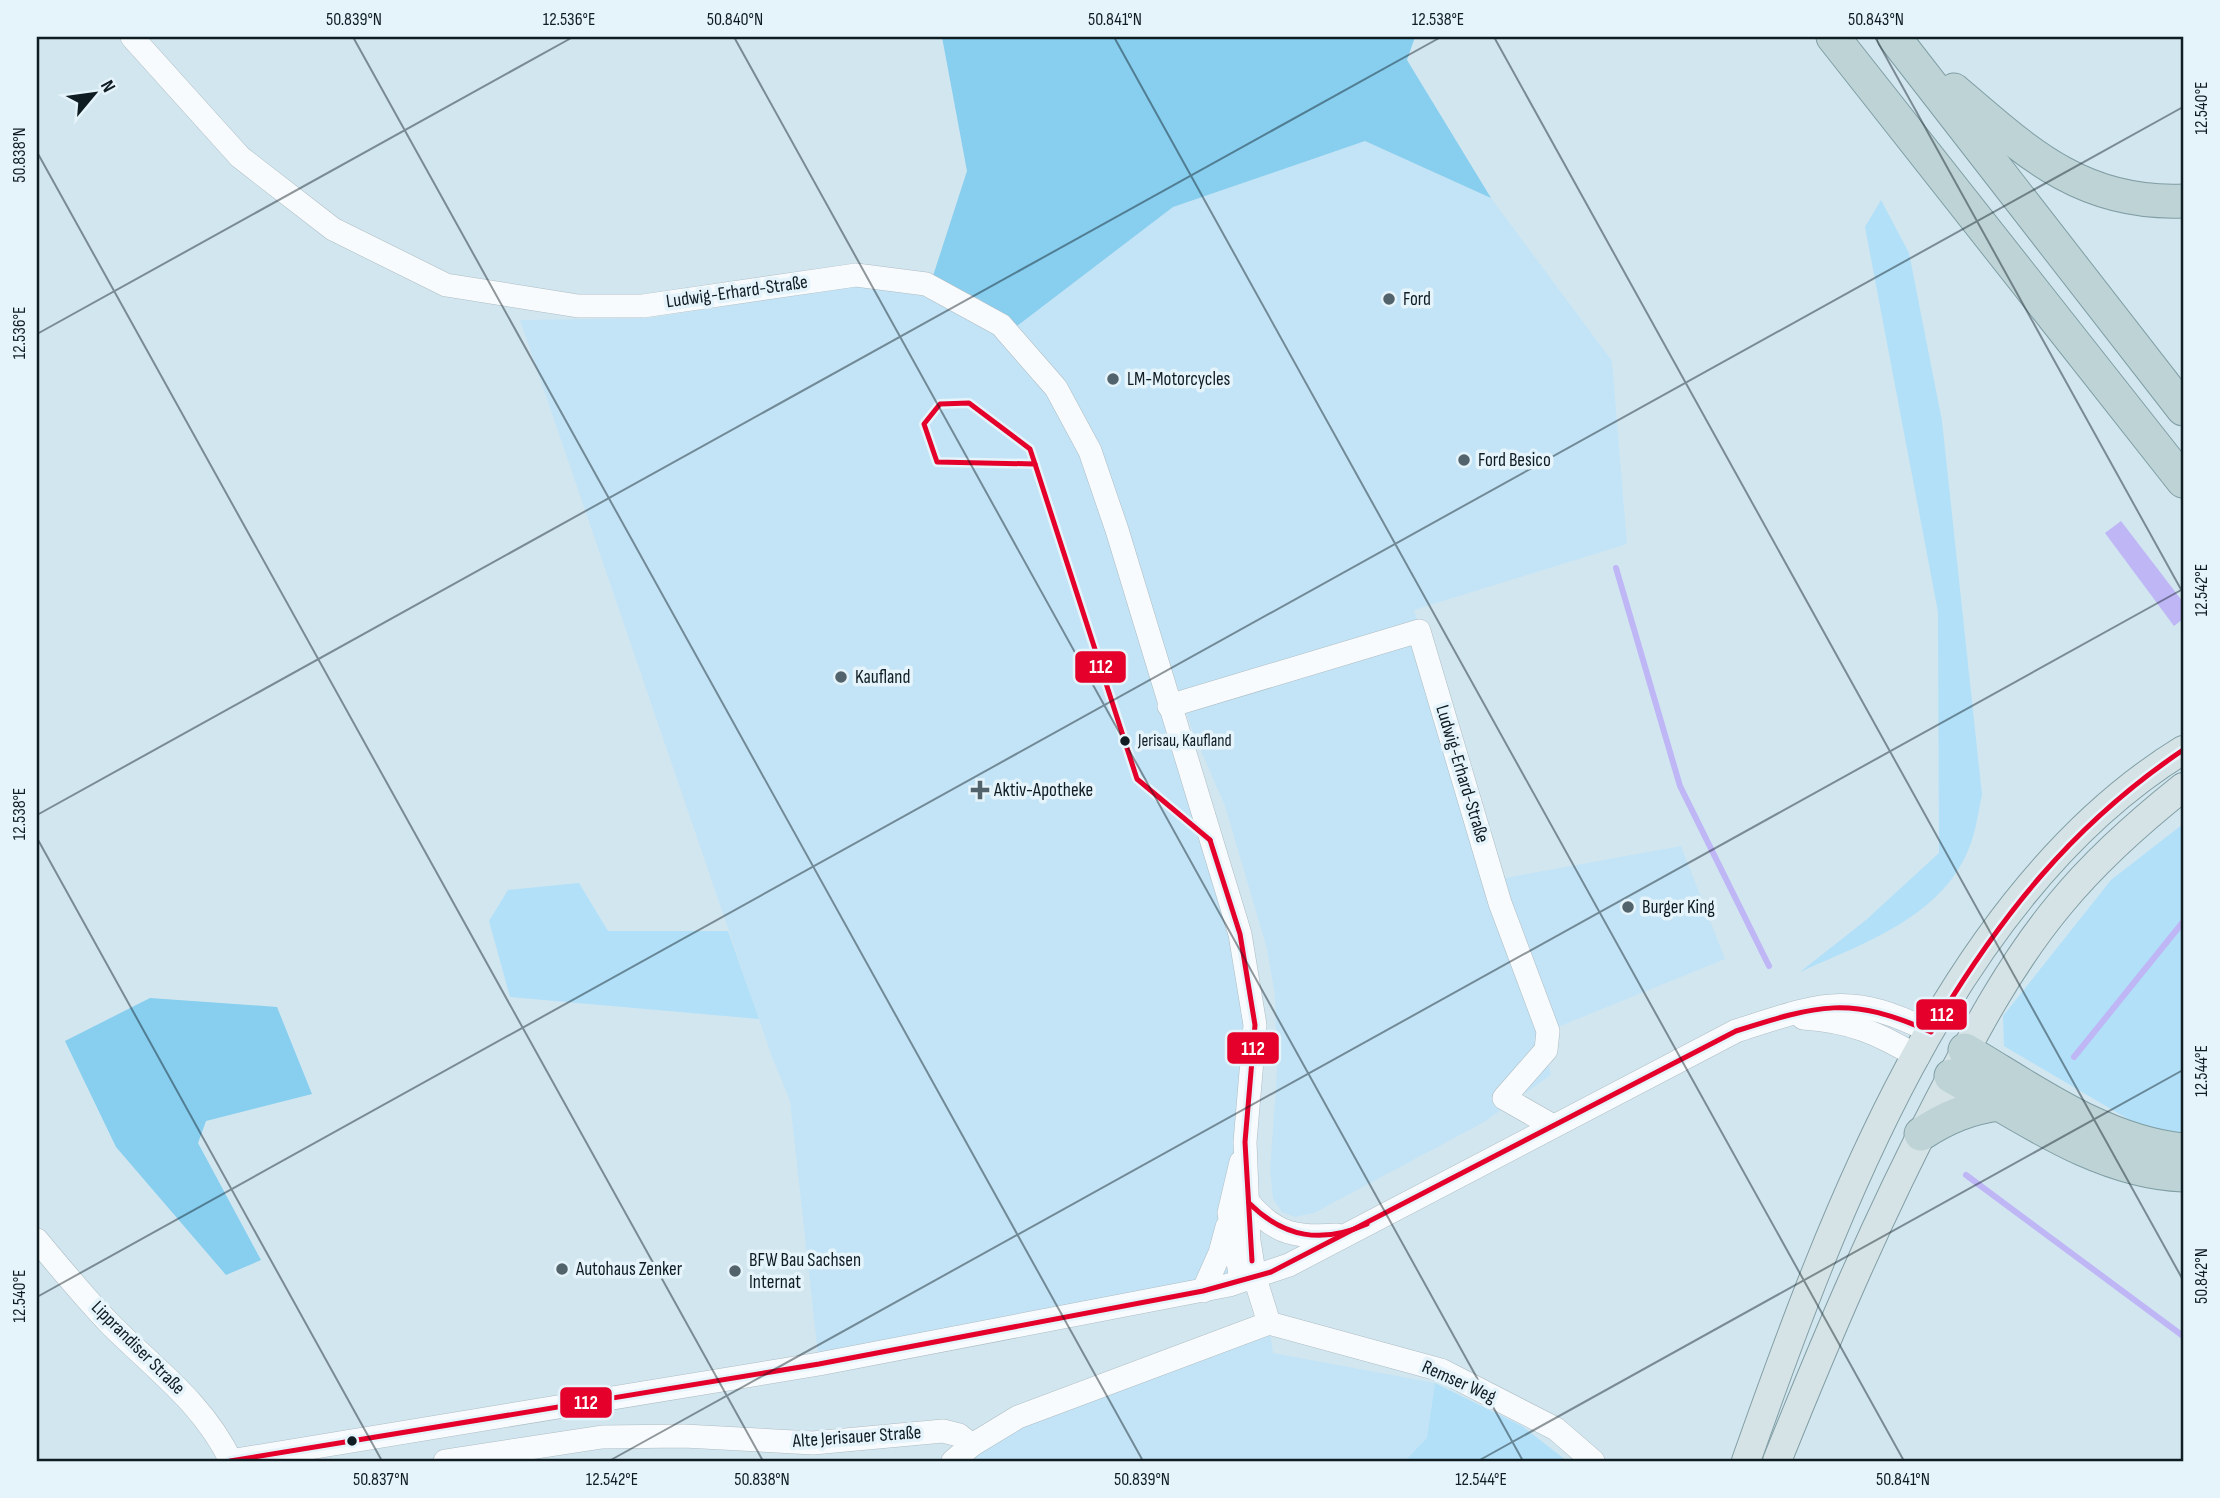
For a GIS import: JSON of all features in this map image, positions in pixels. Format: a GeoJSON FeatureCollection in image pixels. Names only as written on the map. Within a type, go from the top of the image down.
{"type":"FeatureCollection","features":[{"type":"Feature","properties":{"kind":"highway"},"geometry":{"type":"LineString","coordinates":[[1833,37],[2183,481]]}},
{"type":"Feature","properties":{"kind":"highway"},"geometry":{"type":"LineString","coordinates":[[1896,39],[2047,167],[2112,194],[2157,201],[2183,201]]}},
{"type":"Feature","properties":{"kind":"highway"},"geometry":{"type":"LineString","coordinates":[[1896,39],[2183,409]]}},
{"type":"Feature","properties":{"kind":"highway"},"geometry":{"type":"LineString","coordinates":[[1958,1063],[2000,1104],[2101,1156],[2150,1171],[2183,1175]]}},
{"type":"Feature","properties":{"kind":"highway"},"geometry":{"type":"LineString","coordinates":[[1958,1063],[2134,1142],[2183,1150]]}},
{"type":"Feature","properties":{"kind":"highway"},"geometry":{"type":"LineString","coordinates":[[1921,1134],[1944,1119],[1970,1108],[2000,1104]]}},
{"type":"Feature","properties":{"kind":"main road"},"geometry":{"type":"LineString","coordinates":[[1746,1461],[1827,1240],[1917,1057],[1990,936],[2053,860],[2119,796],[2183,750]]}},
{"type":"Feature","properties":{"kind":"main road"},"geometry":{"type":"LineString","coordinates":[[1777,1461],[1864,1252],[1958,1063],[2012,969],[2061,903],[2118,842],[2183,787]]}},
{"type":"Feature","properties":{"kind":"main road"},"geometry":{"type":"LineString","coordinates":[[1931,1032],[1958,1063]]}},
{"type":"Feature","properties":{"kind":"main road"},"geometry":{"type":"LineString","coordinates":[[1917,1057],[1958,1063]]}},
{"type":"Feature","properties":{"kind":"street","name":"Ludwig-Erhard-Straße"},"geometry":{"type":"LineString","coordinates":[[132,37],[240,157],[333,229],[446,285],[578,306],[643,306],[856,275],[926,284],[1000,325],[1056,388],[1090,452],[1117,530],[1245,955],[1255,1025],[1239,1208],[1249,1241],[1248,1280]]}},
{"type":"Feature","properties":{"kind":"street","name":"Ludwig-Erhard-Straße"},"geometry":{"type":"LineString","coordinates":[[1169,706],[1419,631],[1500,903],[1548,1031],[1546,1050],[1504,1098],[1553,1126]]}},
{"type":"Feature","properties":{"kind":"street"},"geometry":{"type":"LineString","coordinates":[[231,1461],[820,1364],[1203,1291],[1248,1280],[1289,1265],[1348,1235],[1713,1041],[1804,1007],[1856,1005],[1889,1012],[1931,1032]]}},
{"type":"Feature","properties":{"kind":"street"},"geometry":{"type":"LineString","coordinates":[[1775,1018],[1828,1019],[1853,1025],[1877,1032],[1917,1057]]}},
{"type":"Feature","properties":{"kind":"street"},"geometry":{"type":"LineString","coordinates":[[1203,1291],[1239,1208],[1296,1236],[1348,1235]]}},
{"type":"Feature","properties":{"kind":"street","name":"Lipprandiser Straße"},"geometry":{"type":"LineString","coordinates":[[37,1240],[111,1324],[201,1410],[218,1434],[231,1461]]}},
{"type":"Feature","properties":{"kind":"street"},"geometry":{"type":"LineString","coordinates":[[953,1461],[972,1445],[1018,1418],[1269,1323],[1248,1280]]}},
{"type":"Feature","properties":{"kind":"street","name":"Remser Weg"},"geometry":{"type":"LineString","coordinates":[[1269,1323],[1441,1370],[1556,1429],[1593,1461]]}},
{"type":"Feature","properties":{"kind":"street","name":"Alte Jerisauer Straße"},"geometry":{"type":"LineString","coordinates":[[445,1461],[601,1437],[684,1436],[813,1443],[943,1431],[960,1435],[972,1445]]}},
{"type":"Feature","properties":{"kind":"shaded area"},"geometry":{"type":"Polygon","coordinates":[[[942,37],[1415,37],[1407,60],[1491,198],[1365,141],[1173,207],[1017,326],[979,299],[932,279],[967,171],[942,37]]]}},
{"type":"Feature","properties":{"kind":"shaded area"},"geometry":{"type":"Polygon","coordinates":[[[1365,141],[1491,198],[1612,361],[1627,544],[1414,610],[1494,880],[1681,846],[1725,959],[1548,1031],[1546,1050],[1551,1075],[1484,1122],[1314,1213],[1295,1217],[1282,1212],[1273,1199],[1270,1171],[1277,1073],[1275,996],[1267,949],[1225,806],[1192,730],[1124,528],[1065,387],[1017,326],[1173,207],[1365,141]]]}},
{"type":"Feature","properties":{"kind":"shaded area"},"geometry":{"type":"Polygon","coordinates":[[[1881,200],[1909,253],[1942,421],[1982,795],[1969,848],[1957,872],[1940,893],[1920,910],[1874,939],[1800,972],[1866,920],[1939,853],[1938,612],[1865,227],[1881,200]]]}},
{"type":"Feature","properties":{"kind":"shaded area"},"geometry":{"type":"Polygon","coordinates":[[[863,285],[928,297],[993,333],[1049,395],[1083,455],[1240,934],[1255,1278],[819,1364],[790,1101],[772,1057],[520,320],[649,318],[863,285]]]}},
{"type":"Feature","properties":{"kind":"shaded area"},"geometry":{"type":"Polygon","coordinates":[[[2121,521],[2183,602],[2183,619],[2174,626],[2105,533],[2121,521]]]}},
{"type":"Feature","properties":{"kind":"shaded area"},"geometry":{"type":"Polygon","coordinates":[[[2183,824],[2183,1134],[2150,1132],[2004,1046],[2003,1016],[2111,880],[2183,824]]]}},
{"type":"Feature","properties":{"kind":"shaded area"},"geometry":{"type":"Polygon","coordinates":[[[579,883],[608,931],[728,931],[759,1019],[510,997],[489,921],[508,890],[579,883]]]}},
{"type":"Feature","properties":{"kind":"shaded area"},"geometry":{"type":"Polygon","coordinates":[[[150,998],[277,1007],[312,1094],[206,1121],[198,1143],[261,1260],[226,1275],[116,1147],[65,1041],[150,998]]]}},
{"type":"Feature","properties":{"kind":"shaded area"},"geometry":{"type":"Polygon","coordinates":[[[1269,1323],[1273,1353],[1435,1383],[1427,1439],[1405,1461],[953,1461],[972,1445],[1269,1323]]]}},
{"type":"Feature","properties":{"kind":"shaded area"},"geometry":{"type":"Polygon","coordinates":[[[1435,1383],[1522,1426],[1567,1461],[1405,1461],[1427,1438],[1435,1383]]]}},
{"type":"Feature","properties":{"kind":"waterway"},"geometry":{"type":"LineString","coordinates":[[1616,568],[1680,786],[1769,966]]}},
{"type":"Feature","properties":{"kind":"waterway"},"geometry":{"type":"LineString","coordinates":[[2074,1057],[2183,922]]}},
{"type":"Feature","properties":{"kind":"waterway"},"geometry":{"type":"LineString","coordinates":[[1966,1175],[2183,1336]]}},
{"type":"Feature","properties":{"kind":"transit line","name":"112"},"geometry":{"type":"LineString","coordinates":[[969,403],[1030,449],[1035,464],[937,462],[924,424],[940,404],[969,403]]}},
{"type":"Feature","properties":{"kind":"transit line","name":"112"},"geometry":{"type":"LineString","coordinates":[[1035,464],[1137,779],[1210,840]]}},
{"type":"Feature","properties":{"kind":"transit line","name":"112"},"geometry":{"type":"LineString","coordinates":[[230,1461],[819,1364],[1203,1291],[1271,1272],[1736,1031],[1790,1015],[1834,1008],[1878,1013],[1931,1032],[1983,950],[2041,876],[2106,810],[2183,750]]}},
{"type":"Feature","properties":{"kind":"transit line","name":"112"},"geometry":{"type":"LineString","coordinates":[[1210,840],[1240,934],[1255,1025],[1245,1142],[1252,1261]]}},
{"type":"Feature","properties":{"kind":"transit line","name":"112"},"geometry":{"type":"LineString","coordinates":[[1249,1203],[1276,1224],[1304,1234],[1334,1234],[1367,1224]]}},
{"type":"Feature","properties":{"kind":"place","name":"Ford"},"geometry":{"type":"Point","coordinates":[1389,299]}},
{"type":"Feature","properties":{"kind":"place","name":"LM-Motorcycles"},"geometry":{"type":"Point","coordinates":[1113,379]}},
{"type":"Feature","properties":{"kind":"place","name":"Ford Besico"},"geometry":{"type":"Point","coordinates":[1464,460]}},
{"type":"Feature","properties":{"kind":"place","name":"Kaufland"},"geometry":{"type":"Point","coordinates":[841,677]}},
{"type":"Feature","properties":{"kind":"place","name":"Jerisau, Kaufland"},"geometry":{"type":"Point","coordinates":[1125,741]}},
{"type":"Feature","properties":{"kind":"place","name":"Aktiv-Apotheke"},"geometry":{"type":"Point","coordinates":[980,790]}},
{"type":"Feature","properties":{"kind":"place","name":"Burger King"},"geometry":{"type":"Point","coordinates":[1628,907]}},
{"type":"Feature","properties":{"kind":"place","name":"Autohaus Zenker"},"geometry":{"type":"Point","coordinates":[562,1269]}},
{"type":"Feature","properties":{"kind":"place","name":"BFW Bau Sachsen Internat"},"geometry":{"type":"Point","coordinates":[735,1271]}}]}
